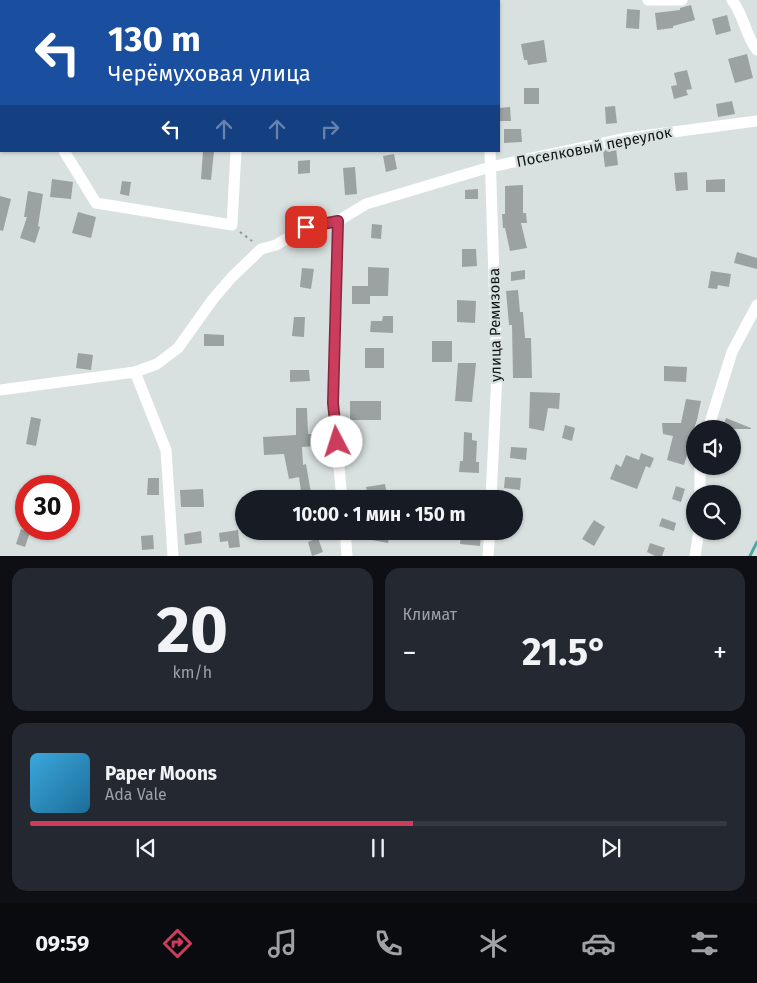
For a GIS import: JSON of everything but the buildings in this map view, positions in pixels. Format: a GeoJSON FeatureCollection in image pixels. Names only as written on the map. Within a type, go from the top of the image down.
{"type":"FeatureCollection","features":[{"type":"Feature","properties":{"kind":"street"},"geometry":{"type":"LineString","coordinates":[[648,0],[682,0]]}},
{"type":"Feature","properties":{"kind":"street"},"geometry":{"type":"LineString","coordinates":[[732,0],[738,7],[752,44],[757,50]]}},
{"type":"Feature","properties":{"kind":"street","name":"Поселковый переулок"},"geometry":{"type":"LineString","coordinates":[[338,221],[366,204],[490,167],[628,138],[757,121]]}},
{"type":"Feature","properties":{"kind":"street"},"geometry":{"type":"LineString","coordinates":[[64,152],[73,169],[96,203],[232,225],[236,152]]}},
{"type":"Feature","properties":{"kind":"street","name":"улица Ремизова"},"geometry":{"type":"LineString","coordinates":[[490,152],[497,373],[491,490]]}},
{"type":"Feature","properties":{"kind":"street"},"geometry":{"type":"LineString","coordinates":[[0,390],[135,372],[156,364],[178,348],[213,299],[232,277],[261,249],[276,246],[306,227],[338,221],[333,403],[341,490]]}},
{"type":"Feature","properties":{"kind":"street"},"geometry":{"type":"LineString","coordinates":[[711,420],[732,352],[757,305]]}},
{"type":"Feature","properties":{"kind":"street"},"geometry":{"type":"LineString","coordinates":[[135,372],[166,450],[173,556]]}},
{"type":"Feature","properties":{"kind":"street"},"geometry":{"type":"LineString","coordinates":[[346,540],[347,556]]}},
{"type":"Feature","properties":{"kind":"street"},"geometry":{"type":"LineString","coordinates":[[488,556],[489,540]]}},
{"type":"Feature","properties":{"kind":"street"},"geometry":{"type":"LineString","coordinates":[[695,556],[698,540]]}},
{"type":"Feature","properties":{"kind":"path"},"geometry":{"type":"LineString","coordinates":[[232,225],[261,249]]}},
{"type":"Feature","properties":{"kind":"waterway"},"geometry":{"type":"LineString","coordinates":[[750,556],[757,542]]}},
{"type":"Feature","properties":{"kind":"route"},"geometry":{"type":"LineString","coordinates":[[306,227],[338,221],[339,245],[333,403],[337,442]]}}]}
